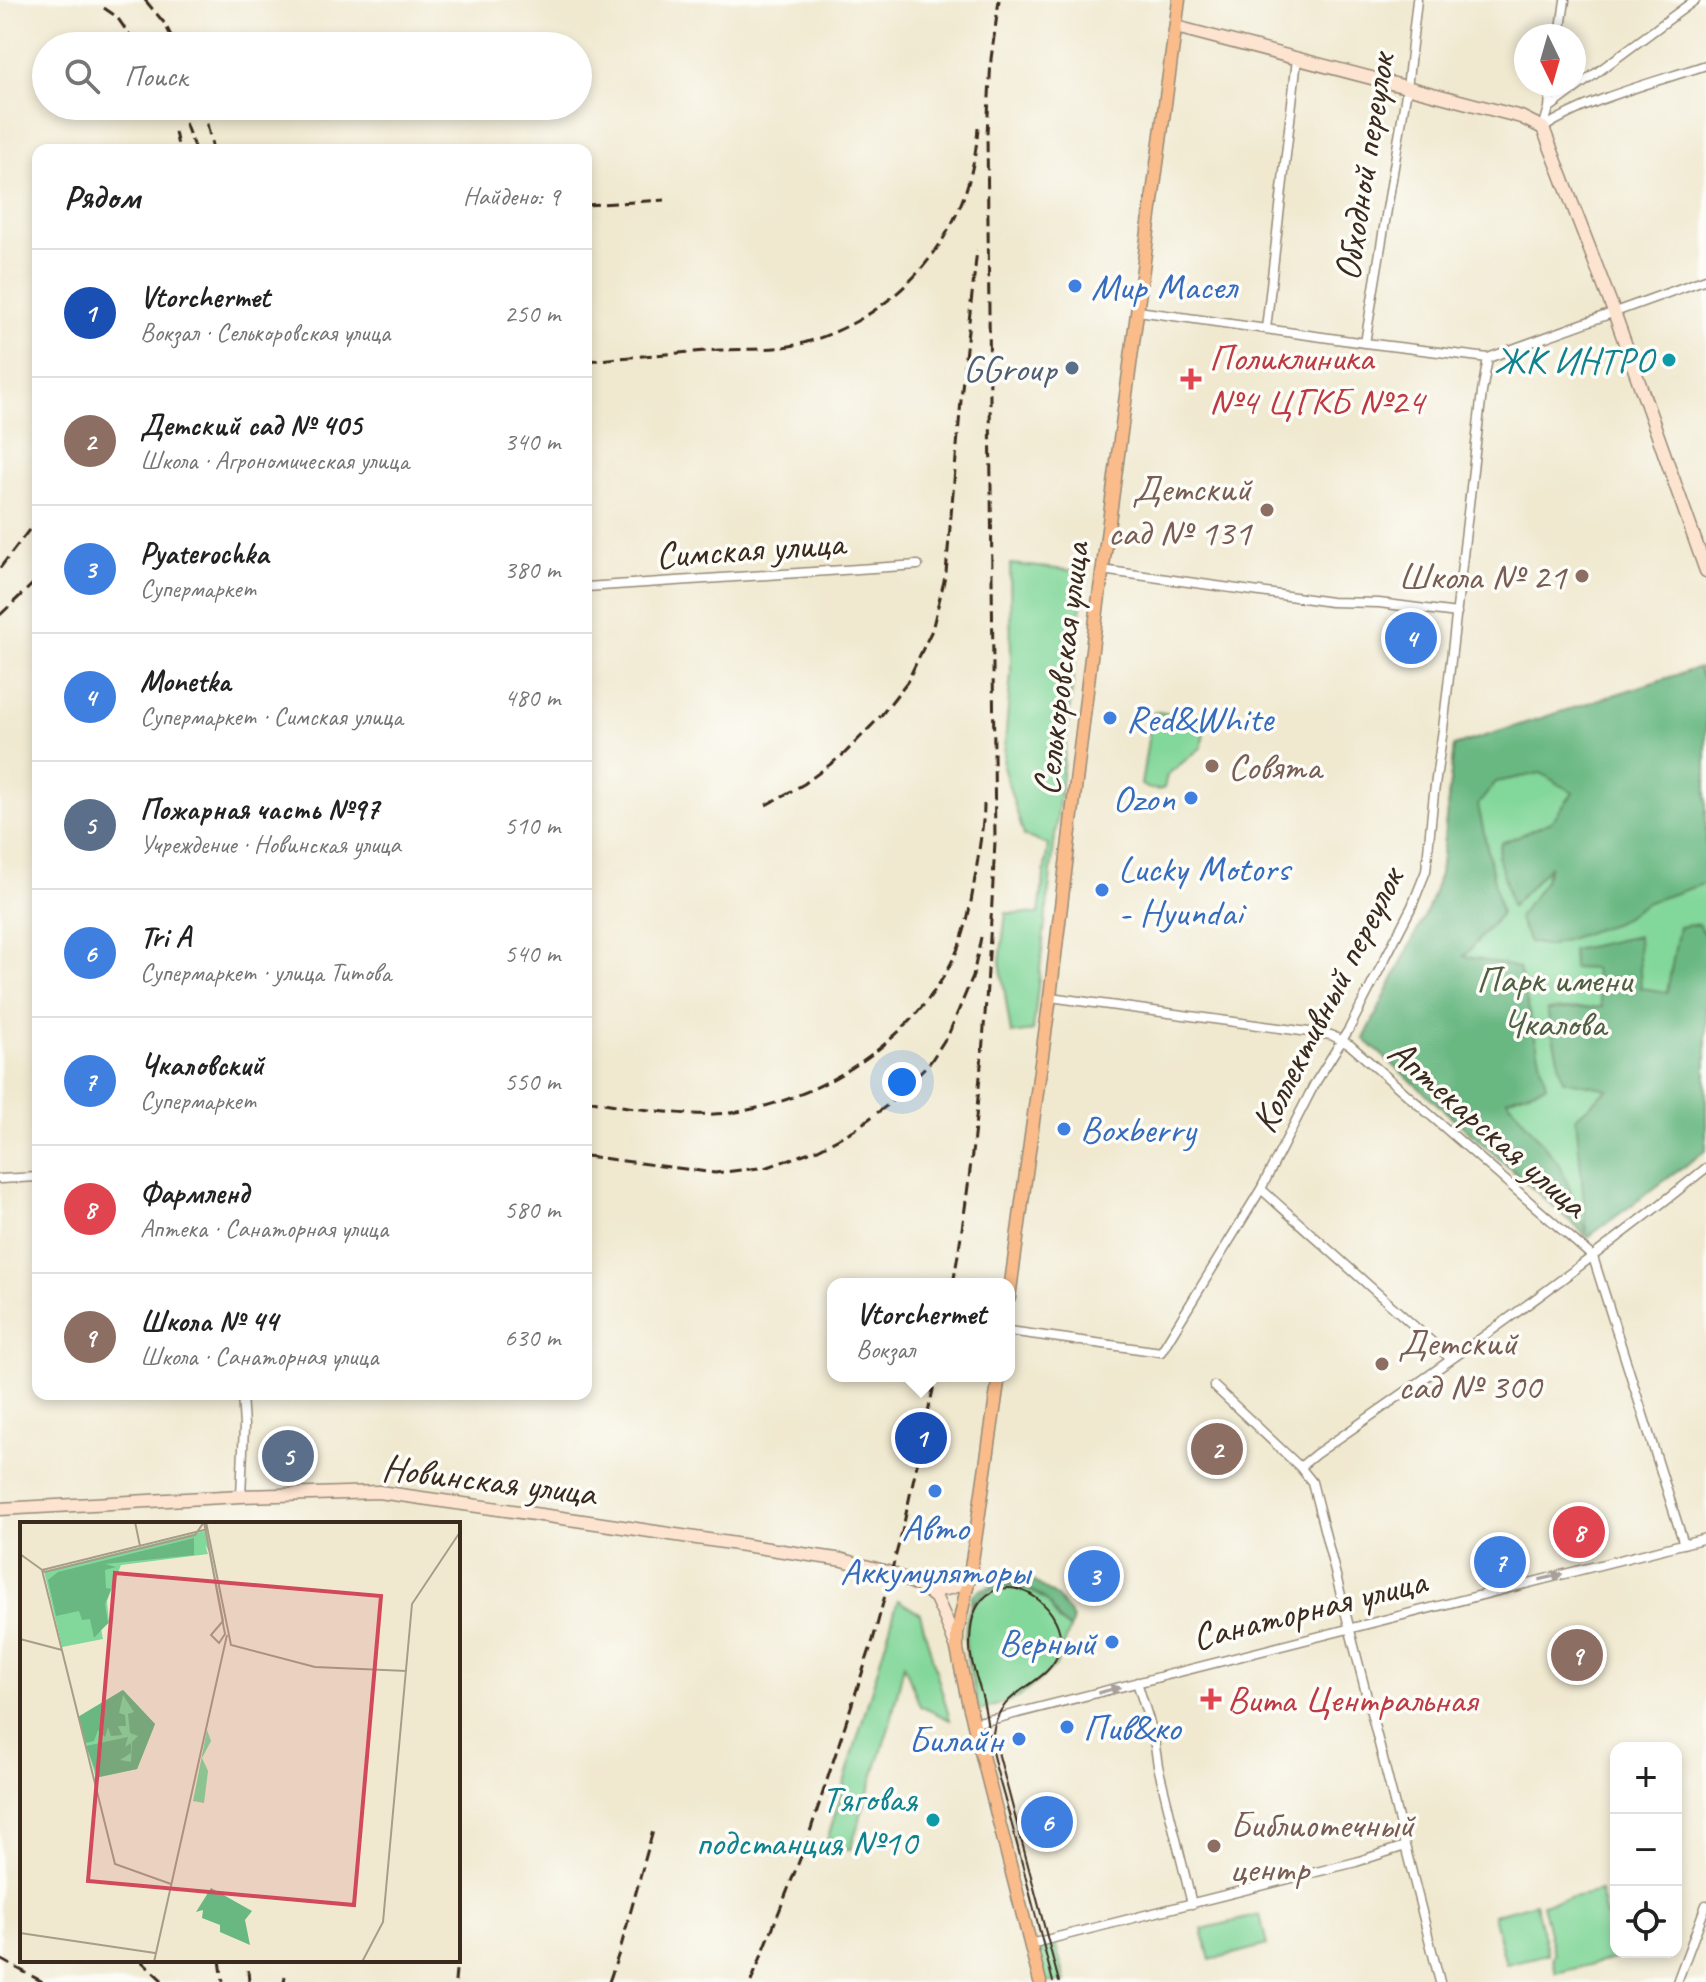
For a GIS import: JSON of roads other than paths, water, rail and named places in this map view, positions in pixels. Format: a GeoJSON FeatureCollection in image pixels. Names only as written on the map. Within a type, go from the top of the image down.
{"type":"FeatureCollection","features":[{"type":"Feature","properties":{"kind":"main road","name":"Селькоровская улица"},"geometry":{"type":"LineString","coordinates":[[1012,1278],[1179,0]]}},
{"type":"Feature","properties":{"kind":"main road"},"geometry":{"type":"LineString","coordinates":[[1176,27],[1521,117],[1543,128],[1614,312],[1706,571]]}},
{"type":"Feature","properties":{"kind":"main road"},"geometry":{"type":"LineString","coordinates":[[957,1649],[998,1382]]}},
{"type":"Feature","properties":{"kind":"main road","name":"Новинская улица"},"geometry":{"type":"LineString","coordinates":[[0,1509],[379,1492],[843,1560],[891,1573],[924,1588]]}},
{"type":"Feature","properties":{"kind":"main road"},"geometry":{"type":"LineString","coordinates":[[924,1588],[948,1590],[969,1578]]}},
{"type":"Feature","properties":{"kind":"main road"},"geometry":{"type":"LineString","coordinates":[[924,1588],[936,1598],[957,1649],[1040,1982]]}},
{"type":"Feature","properties":{"kind":"street","name":"Обходной переулок"},"geometry":{"type":"LineString","coordinates":[[1365,343],[1407,88],[1417,0]]}},
{"type":"Feature","properties":{"kind":"street"},"geometry":{"type":"LineString","coordinates":[[1562,24],[1565,0]]}},
{"type":"Feature","properties":{"kind":"street"},"geometry":{"type":"LineString","coordinates":[[1549,108],[1695,0]]}},
{"type":"Feature","properties":{"kind":"street"},"geometry":{"type":"LineString","coordinates":[[1266,329],[1297,59]]}},
{"type":"Feature","properties":{"kind":"street"},"geometry":{"type":"LineString","coordinates":[[1543,128],[1583,106],[1706,65]]}},
{"type":"Feature","properties":{"kind":"street"},"geometry":{"type":"LineString","coordinates":[[1543,128],[1550,96]]}},
{"type":"Feature","properties":{"kind":"street"},"geometry":{"type":"LineString","coordinates":[[1138,311],[1488,358],[1706,279]]}},
{"type":"Feature","properties":{"kind":"street","name":"Коллективный переулок"},"geometry":{"type":"LineString","coordinates":[[1015,1332],[1161,1352],[1261,1189],[1412,906],[1426,871],[1488,358]]}},
{"type":"Feature","properties":{"kind":"street","name":"Симская улица"},"geometry":{"type":"LineString","coordinates":[[592,587],[918,565]]}},
{"type":"Feature","properties":{"kind":"street"},"geometry":{"type":"LineString","coordinates":[[1102,570],[1331,602],[1379,603],[1457,613]]}},
{"type":"Feature","properties":{"kind":"street","name":"Аптекарская улица"},"geometry":{"type":"LineString","coordinates":[[1050,997],[1331,1035],[1350,1045],[1593,1257],[1684,1544]]}},
{"type":"Feature","properties":{"kind":"street"},"geometry":{"type":"LineString","coordinates":[[1300,1467],[1593,1257],[1706,1168]]}},
{"type":"Feature","properties":{"kind":"street"},"geometry":{"type":"LineString","coordinates":[[0,1179],[32,1177]]}},
{"type":"Feature","properties":{"kind":"street"},"geometry":{"type":"LineString","coordinates":[[1261,1189],[1451,1359]]}},
{"type":"Feature","properties":{"kind":"street"},"geometry":{"type":"LineString","coordinates":[[1214,1386],[1312,1482],[1440,1982]]}},
{"type":"Feature","properties":{"kind":"street"},"geometry":{"type":"LineString","coordinates":[[241,1496],[242,1400]]}},
{"type":"Feature","properties":{"kind":"street","name":"Санаторная улица"},"geometry":{"type":"LineString","coordinates":[[973,1723],[1706,1538]]}},
{"type":"Feature","properties":{"kind":"street"},"geometry":{"type":"LineString","coordinates":[[1137,1682],[1153,1733],[1158,1766],[1192,1904]]}},
{"type":"Feature","properties":{"kind":"street"},"geometry":{"type":"LineString","coordinates":[[1030,1944],[1356,1862],[1405,1846]]}},
{"type":"Feature","properties":{"kind":"street"},"geometry":{"type":"LineString","coordinates":[[1677,1982],[1706,1905]]}},
{"type":"Feature","properties":{"kind":"tram line"},"geometry":{"type":"LineString","coordinates":[[1053,1982],[996,1768],[983,1698],[970,1654],[975,1610],[994,1591],[1008,1588],[1036,1598],[1047,1608],[1056,1621],[1060,1636],[1059,1651],[1053,1663],[1004,1706],[993,1733],[1059,1982]]}},
{"type":"Feature","properties":{"kind":"railway"},"geometry":{"type":"LineString","coordinates":[[145,0],[169,32]]}},
{"type":"Feature","properties":{"kind":"railway"},"geometry":{"type":"LineString","coordinates":[[954,1278],[976,1119],[995,841],[987,134],[991,59],[999,0]]}},
{"type":"Feature","properties":{"kind":"railway"},"geometry":{"type":"LineString","coordinates":[[104,8],[117,17],[127,32]]}},
{"type":"Feature","properties":{"kind":"railway"},"geometry":{"type":"LineString","coordinates":[[184,120],[193,144]]}},
{"type":"Feature","properties":{"kind":"railway"},"geometry":{"type":"LineString","coordinates":[[206,120],[212,144]]}},
{"type":"Feature","properties":{"kind":"railway"},"geometry":{"type":"LineString","coordinates":[[592,360],[791,346],[836,331],[870,313],[899,291],[925,265],[946,235],[962,201],[973,165],[978,127]]}},
{"type":"Feature","properties":{"kind":"railway"},"geometry":{"type":"LineString","coordinates":[[175,132],[178,144]]}},
{"type":"Feature","properties":{"kind":"railway"},"geometry":{"type":"LineString","coordinates":[[592,205],[665,200]]}},
{"type":"Feature","properties":{"kind":"railway"},"geometry":{"type":"LineString","coordinates":[[766,805],[804,784],[844,754],[879,718],[907,682],[932,630],[946,573],[977,250]]}},
{"type":"Feature","properties":{"kind":"railway"},"geometry":{"type":"LineString","coordinates":[[0,568],[32,526]]}},
{"type":"Feature","properties":{"kind":"railway"},"geometry":{"type":"LineString","coordinates":[[0,615],[32,585]]}},
{"type":"Feature","properties":{"kind":"railway"},"geometry":{"type":"LineString","coordinates":[[592,1101],[685,1114],[743,1111],[808,1091],[868,1057],[919,1010],[940,983],[956,953],[970,907],[984,804]]}},
{"type":"Feature","properties":{"kind":"railway"},"geometry":{"type":"LineString","coordinates":[[592,1157],[715,1173],[768,1167],[818,1149],[854,1130],[889,1104],[931,1061],[949,1033],[973,976],[981,937]]}},
{"type":"Feature","properties":{"kind":"railway"},"geometry":{"type":"LineString","coordinates":[[751,1982],[806,1844],[873,1640],[902,1532],[935,1382]]}},
{"type":"Feature","properties":{"kind":"railway"},"geometry":{"type":"LineString","coordinates":[[609,1982],[654,1827]]}},
{"type":"Feature","properties":{"kind":"railway"},"geometry":{"type":"LineString","coordinates":[[0,1959],[43,1982]]}},
{"type":"Feature","properties":{"kind":"railway"},"geometry":{"type":"LineString","coordinates":[[142,1962],[164,1982]]}},
{"type":"Feature","properties":{"kind":"railway"},"geometry":{"type":"LineString","coordinates":[[220,1962],[223,1982]]}},
{"type":"Feature","properties":{"kind":"railway"},"geometry":{"type":"LineString","coordinates":[[248,1970],[249,1982]]}},
{"type":"Feature","properties":{"kind":"railway"},"geometry":{"type":"LineString","coordinates":[[455,1982],[456,1970]]}},
{"type":"Feature","properties":{"kind":"railway"},"geometry":{"type":"LineString","coordinates":[[284,1982],[285,1976]]}},
{"type":"Feature","properties":{"kind":"place","name":"Мир Масел"},"geometry":{"type":"Point","coordinates":[1075,286]}},
{"type":"Feature","properties":{"kind":"place","name":"ЖК ИНТРО"},"geometry":{"type":"Point","coordinates":[1669,360]}},
{"type":"Feature","properties":{"kind":"place","name":"GGroup"},"geometry":{"type":"Point","coordinates":[1072,368]}},
{"type":"Feature","properties":{"kind":"place","name":"Поликлиника №4 ЦГКБ №24"},"geometry":{"type":"Point","coordinates":[1191,379]}},
{"type":"Feature","properties":{"kind":"place","name":"Детский сад № 131"},"geometry":{"type":"Point","coordinates":[1267,510]}},
{"type":"Feature","properties":{"kind":"place","name":"Школа № 21"},"geometry":{"type":"Point","coordinates":[1582,576]}},
{"type":"Feature","properties":{"kind":"place","name":"Monetka"},"geometry":{"type":"Point","coordinates":[1411,638]}},
{"type":"Feature","properties":{"kind":"place","name":"Red&White"},"geometry":{"type":"Point","coordinates":[1110,718]}},
{"type":"Feature","properties":{"kind":"place","name":"Совята"},"geometry":{"type":"Point","coordinates":[1212,766]}},
{"type":"Feature","properties":{"kind":"place","name":"Ozon"},"geometry":{"type":"Point","coordinates":[1191,798]}},
{"type":"Feature","properties":{"kind":"place","name":"Lucky Motors - Hyundai"},"geometry":{"type":"Point","coordinates":[1102,890]}},
{"type":"Feature","properties":{"kind":"place","name":"Boxberry"},"geometry":{"type":"Point","coordinates":[1064,1129]}},
{"type":"Feature","properties":{"kind":"place","name":"Детский сад № 300"},"geometry":{"type":"Point","coordinates":[1382,1364]}},
{"type":"Feature","properties":{"kind":"place","name":"Vtorchermet"},"geometry":{"type":"Point","coordinates":[921,1438]}},
{"type":"Feature","properties":{"kind":"place","name":"Детский сад № 405"},"geometry":{"type":"Point","coordinates":[1217,1449]}},
{"type":"Feature","properties":{"kind":"place","name":"Пожарная часть №97"},"geometry":{"type":"Point","coordinates":[288,1456]}},
{"type":"Feature","properties":{"kind":"place","name":"Авто Аккумуляторы"},"geometry":{"type":"Point","coordinates":[935,1491]}},
{"type":"Feature","properties":{"kind":"place","name":"Фармленд"},"geometry":{"type":"Point","coordinates":[1579,1532]}},
{"type":"Feature","properties":{"kind":"place","name":"Чкаловский"},"geometry":{"type":"Point","coordinates":[1500,1562]}},
{"type":"Feature","properties":{"kind":"place","name":"Pyaterochka"},"geometry":{"type":"Point","coordinates":[1094,1576]}},
{"type":"Feature","properties":{"kind":"place","name":"Верный"},"geometry":{"type":"Point","coordinates":[1112,1642]}},
{"type":"Feature","properties":{"kind":"place","name":"Школа № 44"},"geometry":{"type":"Point","coordinates":[1577,1655]}},
{"type":"Feature","properties":{"kind":"place","name":"Вита Центральная"},"geometry":{"type":"Point","coordinates":[1211,1699]}},
{"type":"Feature","properties":{"kind":"place","name":"Пив&ко"},"geometry":{"type":"Point","coordinates":[1067,1727]}},
{"type":"Feature","properties":{"kind":"place","name":"Билайн"},"geometry":{"type":"Point","coordinates":[1019,1739]}},
{"type":"Feature","properties":{"kind":"place","name":"Тяговая подстанция №10"},"geometry":{"type":"Point","coordinates":[933,1820]}},
{"type":"Feature","properties":{"kind":"place","name":"Tri A"},"geometry":{"type":"Point","coordinates":[1047,1822]}},
{"type":"Feature","properties":{"kind":"place","name":"Библиотечный центр"},"geometry":{"type":"Point","coordinates":[1214,1846]}},
{"type":"Feature","properties":{"kind":"park label","name":"Парк имени Чкалова"},"geometry":{"type":"Point","coordinates":[1554,1001]}}]}
